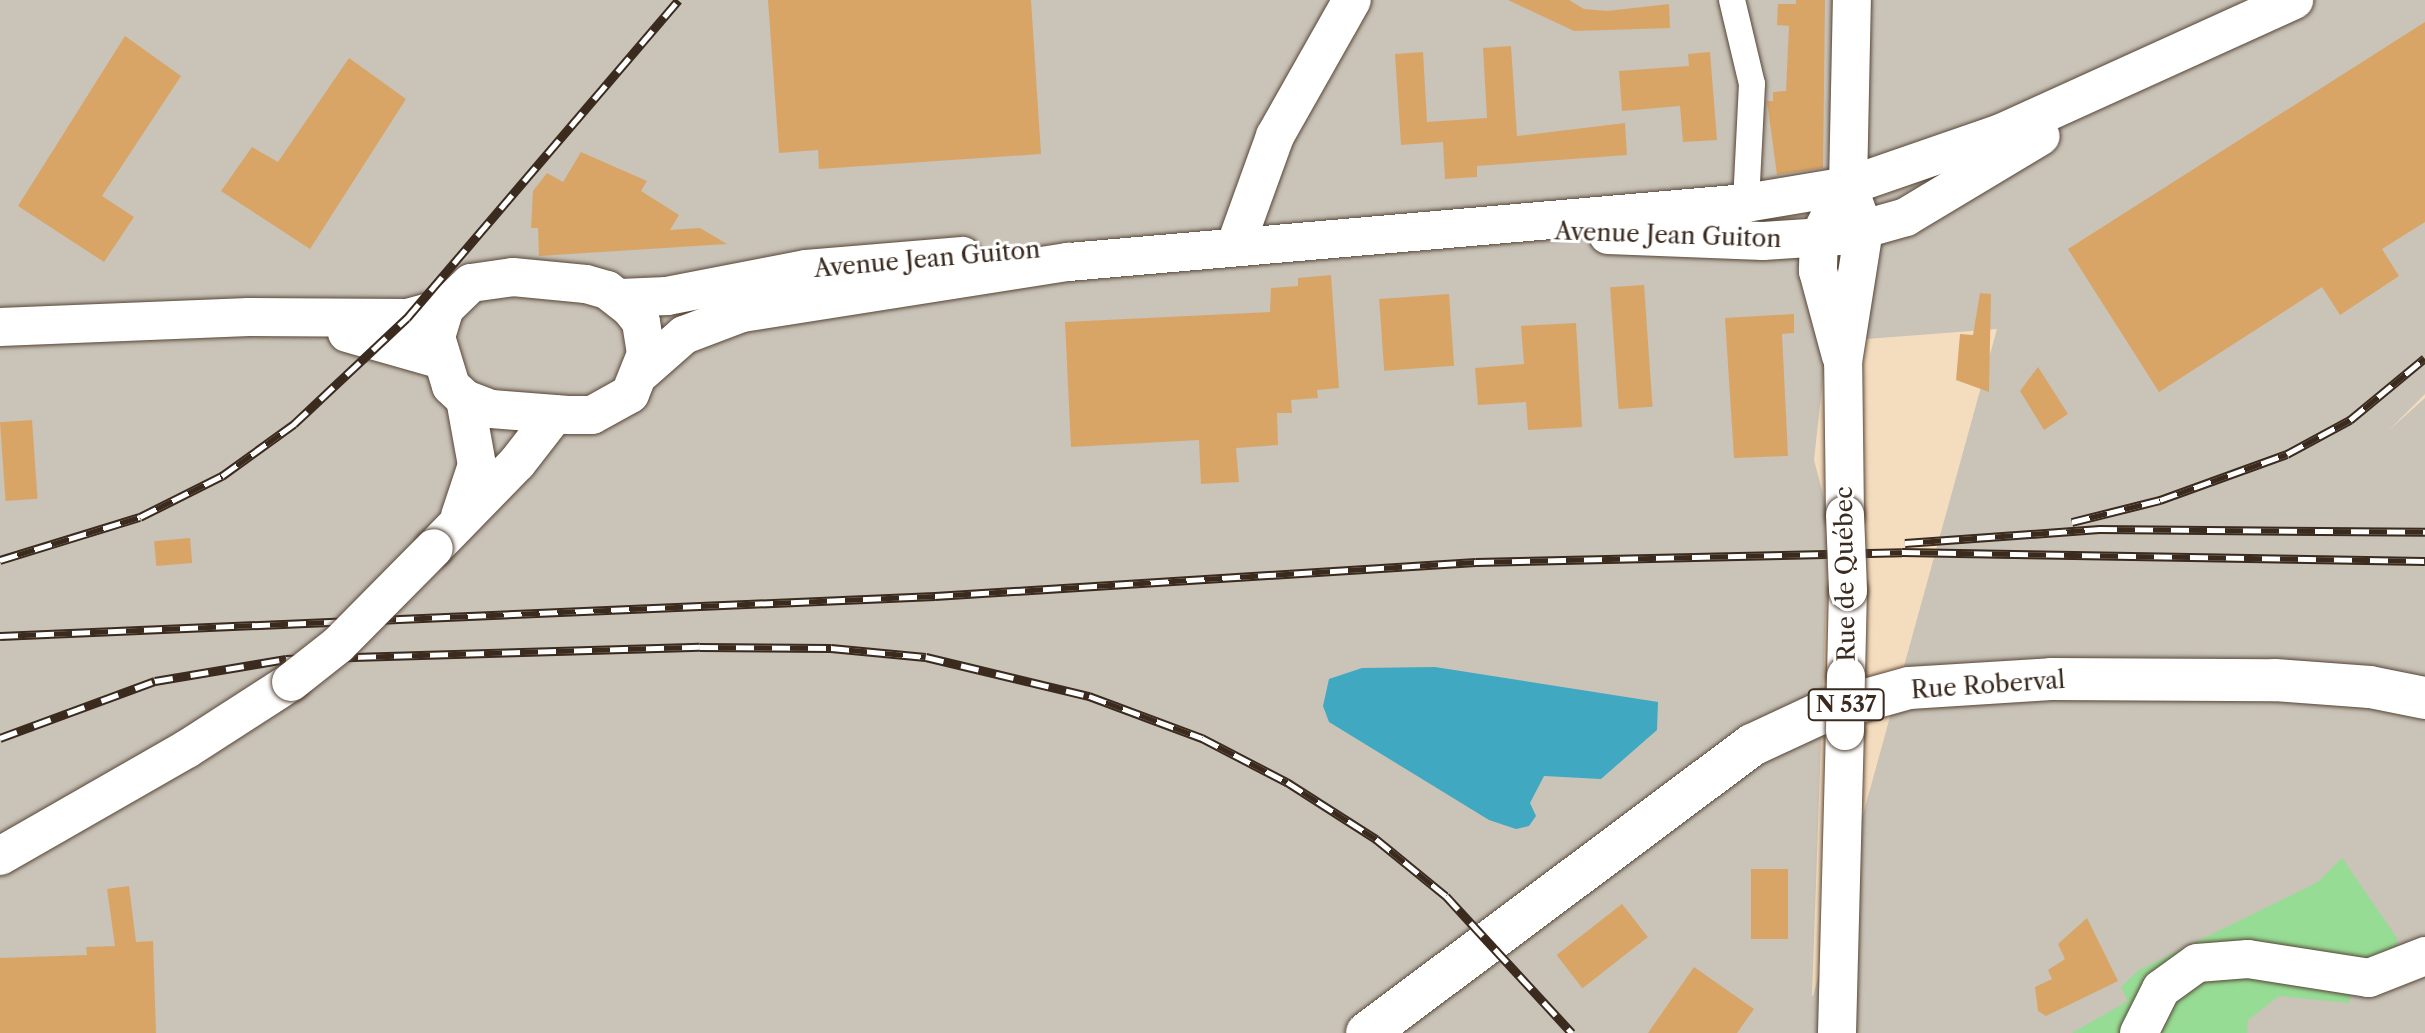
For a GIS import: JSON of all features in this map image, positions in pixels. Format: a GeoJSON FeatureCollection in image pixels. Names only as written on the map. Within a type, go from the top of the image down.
{"type":"FeatureCollection","features":[{"type":"Feature","properties":{"kind":"main road","name":"Rue Roberval"},"geometry":{"type":"LineString","coordinates":[[1367,1033],[1752,745],[1823,712],[1909,688],[2051,679],[2275,680],[2370,687],[2425,698]]}},
{"type":"Feature","properties":{"kind":"street"},"geometry":{"type":"LineString","coordinates":[[1236,244],[1275,136],[1352,0]]}},
{"type":"Feature","properties":{"kind":"street"},"geometry":{"type":"LineString","coordinates":[[1732,0],[1752,84],[1746,203]]}},
{"type":"Feature","properties":{"kind":"street","name":"Rue de Québec"},"geometry":{"type":"LineString","coordinates":[[1839,1031],[1848,591],[1843,362],[1844,216],[1852,0]]}},
{"type":"Feature","properties":{"kind":"street"},"geometry":{"type":"LineString","coordinates":[[2174,53],[2246,0]]}},
{"type":"Feature","properties":{"kind":"street"},"geometry":{"type":"LineString","coordinates":[[1844,216],[1941,158],[2294,0]]}},
{"type":"Feature","properties":{"kind":"street"},"geometry":{"type":"LineString","coordinates":[[1844,216],[1946,197],[2130,76]]}},
{"type":"Feature","properties":{"kind":"street","name":"Avenue Jean Guiton"},"geometry":{"type":"LineString","coordinates":[[620,298],[667,296],[806,269],[919,272],[1746,203],[1844,216]]}},
{"type":"Feature","properties":{"kind":"street","name":"Avenue Jean Guiton"},"geometry":{"type":"LineString","coordinates":[[1471,227],[1763,241],[1844,216]]}},
{"type":"Feature","properties":{"kind":"street","name":"Avenue Jean Guiton"},"geometry":{"type":"LineString","coordinates":[[642,372],[684,335],[713,321],[919,272]]}},
{"type":"Feature","properties":{"kind":"street"},"geometry":{"type":"LineString","coordinates":[[488,278],[586,284],[620,298],[641,322],[646,354],[642,372],[630,394],[614,406],[592,415],[491,409],[465,399],[451,386],[439,359],[436,337],[445,308],[471,283],[488,278]]}},
{"type":"Feature","properties":{"kind":"street"},"geometry":{"type":"LineString","coordinates":[[0,327],[249,317],[407,318],[445,308]]}},
{"type":"Feature","properties":{"kind":"street"},"geometry":{"type":"LineString","coordinates":[[249,317],[382,340],[439,359]]}},
{"type":"Feature","properties":{"kind":"street"},"geometry":{"type":"LineString","coordinates":[[446,535],[477,465],[465,399]]}},
{"type":"Feature","properties":{"kind":"street"},"geometry":{"type":"LineString","coordinates":[[0,856],[187,749],[291,682],[338,645],[517,463],[555,414]]}},
{"type":"Feature","properties":{"kind":"street"},"geometry":{"type":"LineString","coordinates":[[2139,1033],[2161,989],[2197,963],[2248,959],[2369,978],[2425,956]]}},
{"type":"Feature","properties":{"kind":"shaded area"},"geometry":{"type":"Polygon","coordinates":[[[0,0],[2425,0],[2425,394],[2388,431],[2425,398],[2425,1033],[0,1033],[0,0]],[[1997,329],[1827,342],[1814,460],[1829,517],[1813,996],[1997,329]]]}},
{"type":"Feature","properties":{"kind":"green space"},"geometry":{"type":"Polygon","coordinates":[[[2342,858],[2397,938],[2398,967],[2354,978],[2349,1003],[2279,996],[2248,1020],[2247,1033],[2072,1033],[2128,1001],[2121,987],[2139,970],[2318,882],[2342,858]]]}},
{"type":"Feature","properties":{"kind":"water"},"geometry":{"type":"Polygon","coordinates":[[[1435,667],[1658,702],[1657,730],[1601,779],[1544,776],[1530,803],[1536,816],[1529,826],[1516,829],[1489,820],[1329,722],[1323,706],[1329,679],[1362,668],[1435,667]]]}},
{"type":"Feature","properties":{"kind":"building"},"geometry":{"type":"Polygon","coordinates":[[[768,0],[1031,0],[1041,154],[819,169],[818,150],[779,153],[768,0]]]}},
{"type":"Feature","properties":{"kind":"building"},"geometry":{"type":"Polygon","coordinates":[[[1508,0],[1569,0],[1584,9],[1607,11],[1669,4],[1670,28],[1574,31],[1508,0]]]}},
{"type":"Feature","properties":{"kind":"building"},"geometry":{"type":"Polygon","coordinates":[[[1796,0],[1825,0],[1823,168],[1777,175],[1767,101],[1773,101],[1773,92],[1786,91],[1789,26],[1777,25],[1778,4],[1796,4],[1796,0]]]}},
{"type":"Feature","properties":{"kind":"building"},"geometry":{"type":"Polygon","coordinates":[[[2425,22],[2425,222],[2382,249],[2399,276],[2340,315],[2322,287],[2159,392],[2068,249],[2425,22]]]}},
{"type":"Feature","properties":{"kind":"building"},"geometry":{"type":"Polygon","coordinates":[[[125,36],[181,76],[102,196],[134,217],[104,262],[18,206],[125,36]]]}},
{"type":"Feature","properties":{"kind":"building"},"geometry":{"type":"Polygon","coordinates":[[[1511,46],[1517,136],[1625,123],[1627,155],[1477,166],[1477,177],[1445,179],[1443,142],[1401,145],[1395,54],[1423,52],[1427,122],[1487,118],[1483,48],[1511,46]]]}},
{"type":"Feature","properties":{"kind":"building"},"geometry":{"type":"Polygon","coordinates":[[[1710,52],[1717,140],[1683,142],[1680,106],[1622,111],[1619,71],[1689,66],[1688,54],[1710,52]]]}},
{"type":"Feature","properties":{"kind":"building"},"geometry":{"type":"Polygon","coordinates":[[[349,58],[406,99],[310,249],[221,191],[252,147],[278,162],[349,58]]]}},
{"type":"Feature","properties":{"kind":"building"},"geometry":{"type":"Polygon","coordinates":[[[581,152],[647,181],[641,191],[679,215],[670,230],[700,228],[727,244],[539,256],[538,228],[531,228],[533,191],[547,173],[563,182],[581,152]]]}},
{"type":"Feature","properties":{"kind":"building"},"geometry":{"type":"Polygon","coordinates":[[[1331,275],[1339,388],[1317,390],[1318,398],[1291,400],[1292,413],[1277,413],[1278,445],[1236,448],[1239,482],[1201,484],[1199,440],[1071,447],[1065,322],[1270,312],[1271,288],[1298,286],[1298,278],[1331,275]]]}},
{"type":"Feature","properties":{"kind":"building"},"geometry":{"type":"Polygon","coordinates":[[[1644,285],[1653,407],[1619,409],[1610,287],[1644,285]]]}},
{"type":"Feature","properties":{"kind":"building"},"geometry":{"type":"Polygon","coordinates":[[[1980,293],[1991,294],[1989,392],[1956,380],[1960,334],[1973,335],[1980,293]]]}},
{"type":"Feature","properties":{"kind":"building"},"geometry":{"type":"Polygon","coordinates":[[[1449,294],[1454,366],[1384,371],[1379,299],[1449,294]]]}},
{"type":"Feature","properties":{"kind":"building"},"geometry":{"type":"Polygon","coordinates":[[[1794,314],[1794,333],[1782,334],[1788,456],[1734,458],[1725,318],[1794,314]]]}},
{"type":"Feature","properties":{"kind":"building"},"geometry":{"type":"Polygon","coordinates":[[[1576,323],[1582,427],[1528,430],[1526,402],[1478,405],[1475,368],[1524,364],[1521,326],[1576,323]]]}},
{"type":"Feature","properties":{"kind":"building"},"geometry":{"type":"Polygon","coordinates":[[[2038,367],[2068,414],[2044,430],[2020,391],[2038,367]]]}},
{"type":"Feature","properties":{"kind":"building"},"geometry":{"type":"Polygon","coordinates":[[[32,420],[38,499],[6,501],[0,422],[32,420]]]}},
{"type":"Feature","properties":{"kind":"building"},"geometry":{"type":"Polygon","coordinates":[[[190,538],[192,563],[156,566],[154,541],[190,538]]]}},
{"type":"Feature","properties":{"kind":"building"},"geometry":{"type":"Polygon","coordinates":[[[1751,869],[1788,869],[1788,939],[1751,939],[1751,869]]]}},
{"type":"Feature","properties":{"kind":"building"},"geometry":{"type":"Polygon","coordinates":[[[129,886],[136,942],[153,941],[156,1033],[0,1033],[0,958],[87,955],[86,947],[115,946],[107,889],[129,886]]]}},
{"type":"Feature","properties":{"kind":"building"},"geometry":{"type":"Polygon","coordinates":[[[1622,904],[1648,937],[1582,988],[1557,955],[1622,904]]]}},
{"type":"Feature","properties":{"kind":"building"},"geometry":{"type":"Polygon","coordinates":[[[2087,918],[2118,981],[2046,1016],[2038,1011],[2035,987],[2052,979],[2048,970],[2065,959],[2058,944],[2087,918]]]}},
{"type":"Feature","properties":{"kind":"building"},"geometry":{"type":"Polygon","coordinates":[[[1694,967],[1754,1009],[1737,1033],[1648,1033],[1694,967]]]}},
{"type":"Feature","properties":{"kind":"railway"},"geometry":{"type":"LineString","coordinates":[[0,560],[140,517],[222,476],[294,424],[407,318],[679,0]]}},
{"type":"Feature","properties":{"kind":"railway"},"geometry":{"type":"LineString","coordinates":[[2072,522],[2160,500],[2287,454],[2350,420],[2425,358]]}},
{"type":"Feature","properties":{"kind":"railway"},"geometry":{"type":"LineString","coordinates":[[1905,543],[2099,529],[2425,532]]}},
{"type":"Feature","properties":{"kind":"railway"},"geometry":{"type":"LineString","coordinates":[[0,636],[935,596],[1476,562],[1902,552],[2425,561]]}},
{"type":"Feature","properties":{"kind":"railway"},"geometry":{"type":"LineString","coordinates":[[0,738],[155,681],[286,659],[700,647],[831,648],[926,657],[1089,696],[1202,738],[1287,782],[1376,839],[1446,896],[1572,1033]]}}]}
